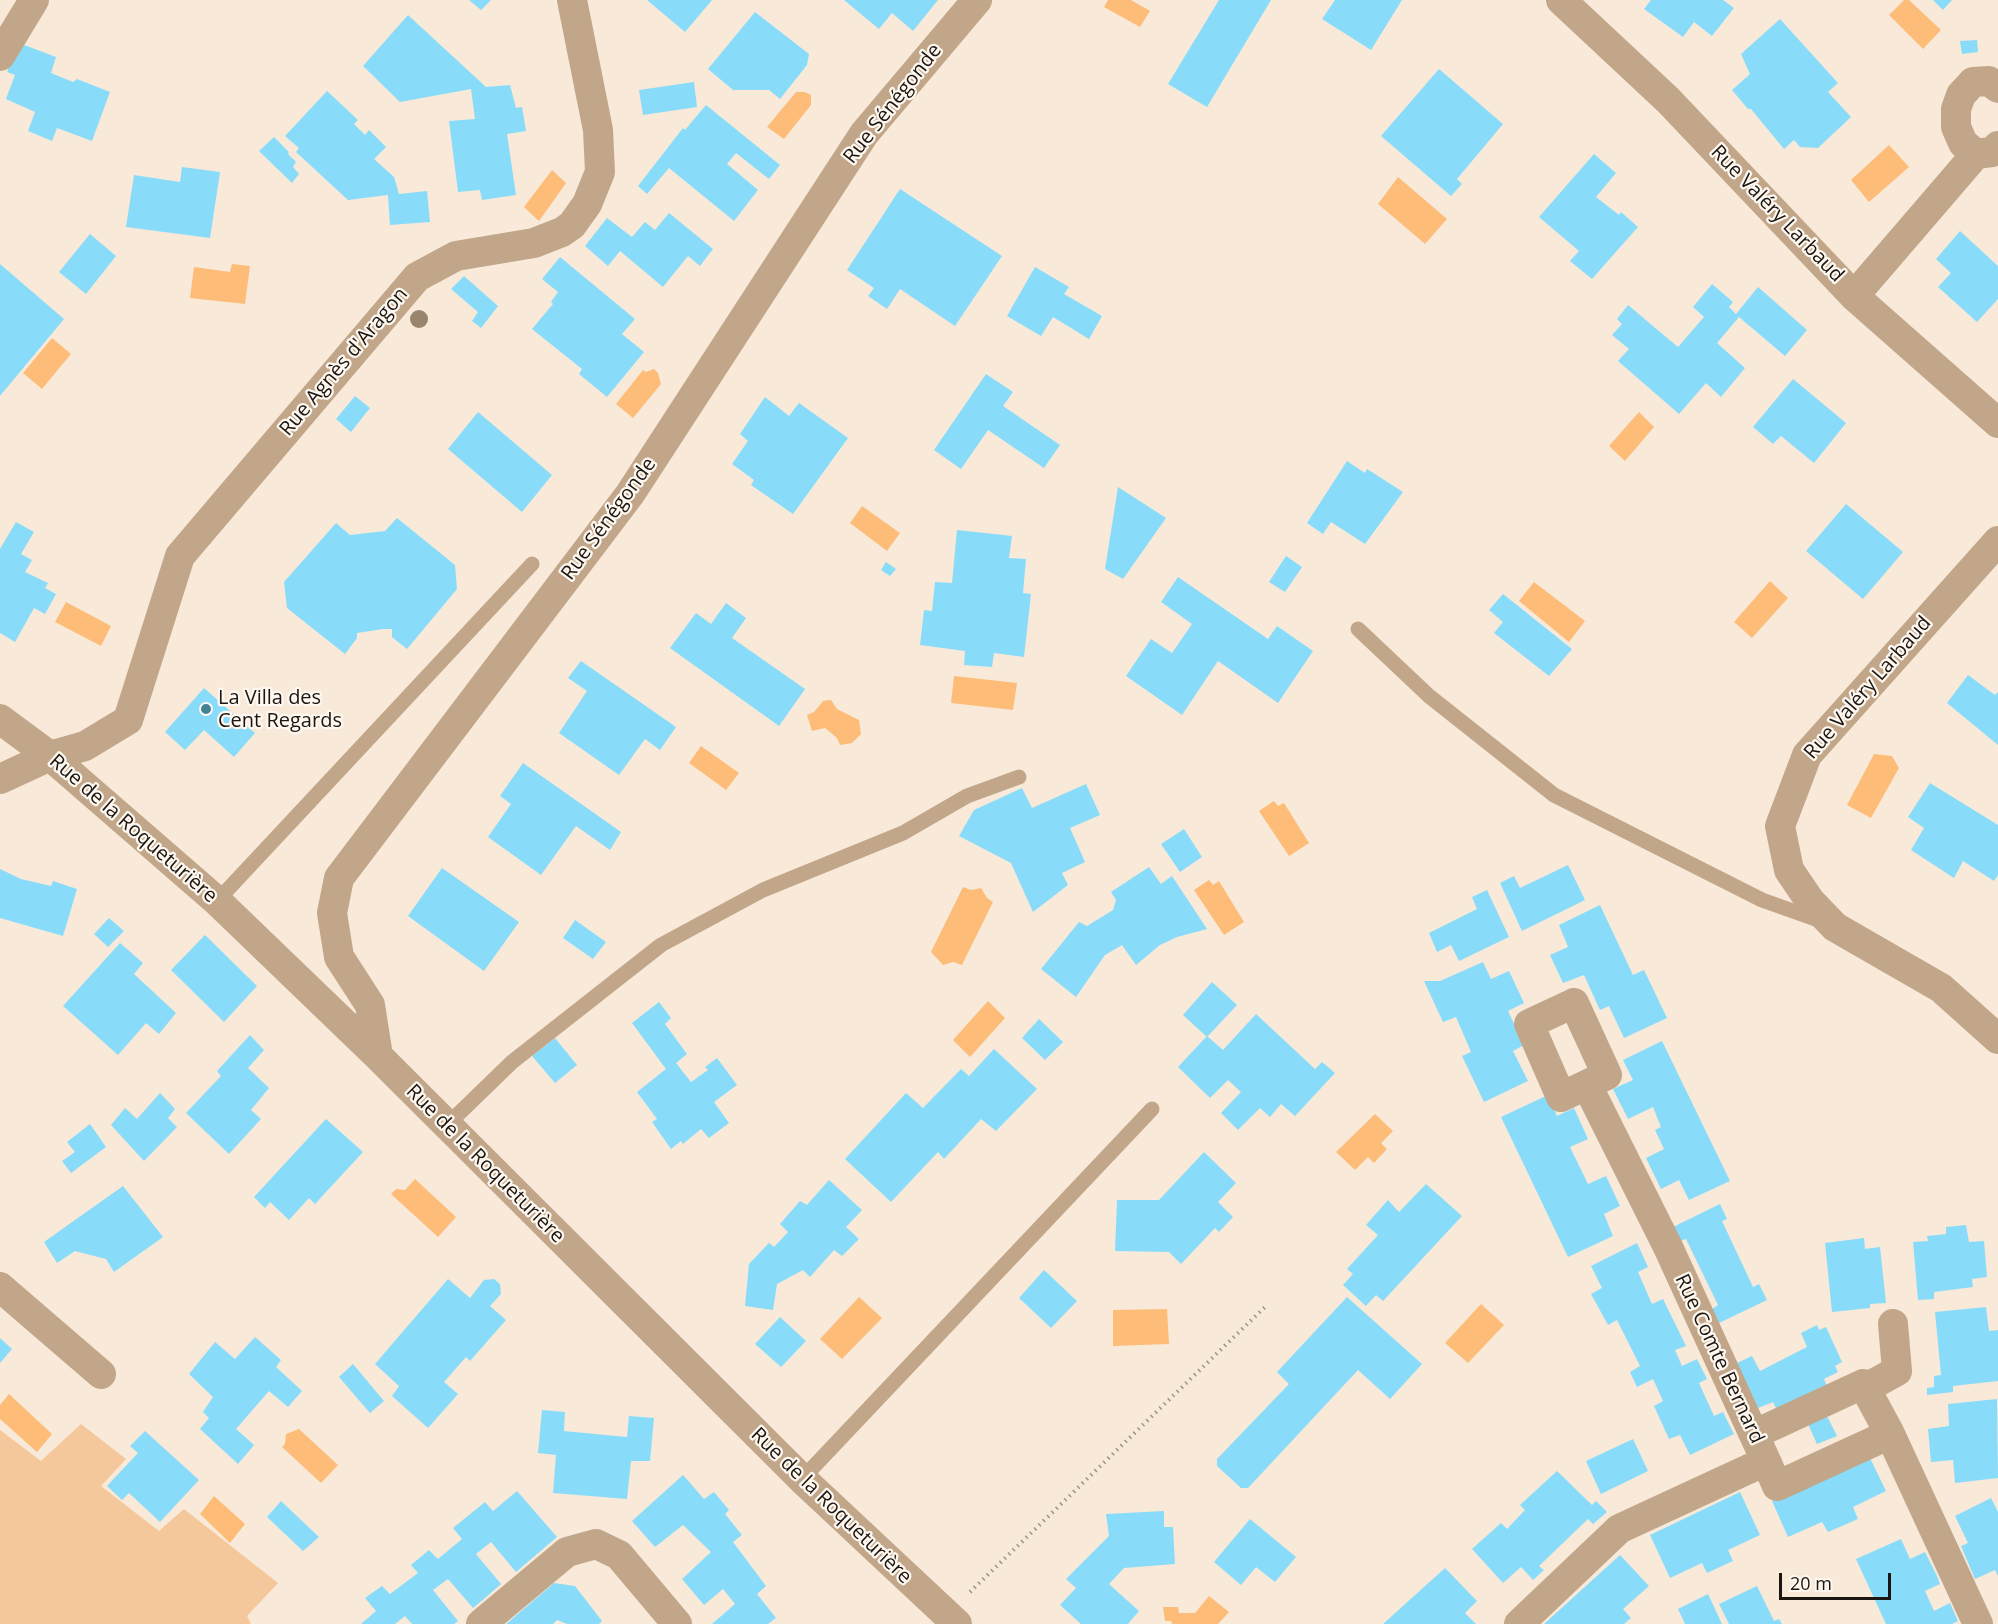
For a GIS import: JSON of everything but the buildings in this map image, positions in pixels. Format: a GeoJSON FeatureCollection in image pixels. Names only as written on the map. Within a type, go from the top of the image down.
{"type":"FeatureCollection","features":[{"type":"Feature","properties":{"kind":"street"},"geometry":{"type":"LineString","coordinates":[[0,56],[34,0]]}},
{"type":"Feature","properties":{"kind":"street","name":"Rue Agnès d'Aragon"},"geometry":{"type":"LineString","coordinates":[[0,779],[50,756],[85,746],[128,720],[180,556],[400,294],[417,277],[456,255],[534,243],[562,232],[577,218],[587,204],[600,172],[598,130],[572,0]]}},
{"type":"Feature","properties":{"kind":"street","name":"Rue Sénégonde"},"geometry":{"type":"LineString","coordinates":[[378,1056],[370,1005],[339,957],[332,913],[339,878],[630,494],[864,134],[977,0]]}},
{"type":"Feature","properties":{"kind":"street","name":"Rue Valéry Larbaud"},"geometry":{"type":"LineString","coordinates":[[1561,0],[1668,100],[1854,296],[1998,423]]}},
{"type":"Feature","properties":{"kind":"street"},"geometry":{"type":"LineString","coordinates":[[1854,296],[1987,150],[1963,143],[1956,127],[1956,109],[1961,95],[1973,82],[1989,81],[1998,88]]}},
{"type":"Feature","properties":{"kind":"street","name":"Rue Valéry Larbaud"},"geometry":{"type":"LineString","coordinates":[[1998,541],[1806,754],[1780,826],[1789,870],[1810,901],[1835,927],[1941,988],[1998,1039]]}},
{"type":"Feature","properties":{"kind":"street","name":"Rue de la Roqueturière"},"geometry":{"type":"LineString","coordinates":[[0,719],[50,756],[217,901],[378,1056],[802,1479],[952,1620]]}},
{"type":"Feature","properties":{"kind":"street","name":"Rue Comte Bernard"},"geometry":{"type":"LineString","coordinates":[[1519,1624],[1619,1529],[1760,1447],[1668,1247],[1587,1085]]}},
{"type":"Feature","properties":{"kind":"street"},"geometry":{"type":"LineString","coordinates":[[0,1287],[101,1374]]}},
{"type":"Feature","properties":{"kind":"street"},"geometry":{"type":"LineString","coordinates":[[1866,1388],[1897,1371],[1893,1324]]}},
{"type":"Feature","properties":{"kind":"street"},"geometry":{"type":"LineString","coordinates":[[1890,1434],[1777,1486],[1760,1447],[1863,1384],[1890,1434],[1978,1624]]}},
{"type":"Feature","properties":{"kind":"street"},"geometry":{"type":"LineString","coordinates":[[481,1624],[567,1552],[596,1544],[619,1555],[677,1624]]}},
{"type":"Feature","properties":{"kind":"lane"},"geometry":{"type":"LineString","coordinates":[[217,901],[532,564]]}},
{"type":"Feature","properties":{"kind":"lane"},"geometry":{"type":"LineString","coordinates":[[1358,629],[1429,696],[1554,795],[1762,900],[1835,927]]}},
{"type":"Feature","properties":{"kind":"lane"},"geometry":{"type":"LineString","coordinates":[[447,1125],[512,1062],[662,945],[763,890],[903,833],[967,796],[1019,777]]}},
{"type":"Feature","properties":{"kind":"lane"},"geometry":{"type":"LineString","coordinates":[[802,1479],[1152,1109]]}},
{"type":"Feature","properties":{"kind":"path"},"geometry":{"type":"LineString","coordinates":[[952,1620],[1266,1306]]}},
{"type":"Feature","properties":{"kind":"shaded area"},"geometry":{"type":"Polygon","coordinates":[[[1108,0],[1131,0],[1150,11],[1140,27],[1104,7],[1108,0]]]}},
{"type":"Feature","properties":{"kind":"shaded area"},"geometry":{"type":"Polygon","coordinates":[[[1904,0],[1909,0],[1941,30],[1923,49],[1889,15],[1904,0]]]}},
{"type":"Feature","properties":{"kind":"shaded area"},"geometry":{"type":"Polygon","coordinates":[[[796,92],[811,95],[811,105],[784,139],[767,127],[796,92]]]}},
{"type":"Feature","properties":{"kind":"shaded area"},"geometry":{"type":"Polygon","coordinates":[[[1889,145],[1909,167],[1869,202],[1851,180],[1889,145]]]}},
{"type":"Feature","properties":{"kind":"shaded area"},"geometry":{"type":"Polygon","coordinates":[[[552,170],[566,183],[539,221],[524,207],[552,170]]]}},
{"type":"Feature","properties":{"kind":"shaded area"},"geometry":{"type":"Polygon","coordinates":[[[1398,177],[1447,219],[1425,244],[1378,204],[1398,177]]]}},
{"type":"Feature","properties":{"kind":"shaded area"},"geometry":{"type":"Polygon","coordinates":[[[232,264],[250,266],[245,304],[190,298],[194,267],[230,272],[232,264]]]}},
{"type":"Feature","properties":{"kind":"shaded area"},"geometry":{"type":"Polygon","coordinates":[[[52,338],[71,354],[42,389],[23,373],[52,338]]]}},
{"type":"Feature","properties":{"kind":"shaded area"},"geometry":{"type":"Polygon","coordinates":[[[654,369],[658,373],[661,384],[633,418],[616,404],[643,370],[646,372],[654,369]]]}},
{"type":"Feature","properties":{"kind":"shaded area"},"geometry":{"type":"Polygon","coordinates":[[[1639,412],[1654,427],[1625,461],[1609,446],[1639,412]]]}},
{"type":"Feature","properties":{"kind":"shaded area"},"geometry":{"type":"Polygon","coordinates":[[[862,506],[900,533],[887,551],[850,523],[862,506]]]}},
{"type":"Feature","properties":{"kind":"shaded area"},"geometry":{"type":"Polygon","coordinates":[[[1770,581],[1788,598],[1752,638],[1734,622],[1770,581]]]}},
{"type":"Feature","properties":{"kind":"shaded area"},"geometry":{"type":"Polygon","coordinates":[[[1534,582],[1585,621],[1569,642],[1519,601],[1534,582]]]}},
{"type":"Feature","properties":{"kind":"shaded area"},"geometry":{"type":"Polygon","coordinates":[[[66,602],[111,626],[101,646],[55,622],[66,602]]]}},
{"type":"Feature","properties":{"kind":"shaded area"},"geometry":{"type":"Polygon","coordinates":[[[954,676],[1017,683],[1013,710],[951,703],[954,676]]]}},
{"type":"Feature","properties":{"kind":"shaded area"},"geometry":{"type":"Polygon","coordinates":[[[831,700],[837,709],[859,720],[861,734],[852,743],[840,745],[837,738],[825,728],[812,731],[807,715],[814,712],[823,701],[831,700]]]}},
{"type":"Feature","properties":{"kind":"shaded area"},"geometry":{"type":"Polygon","coordinates":[[[701,746],[739,773],[726,790],[689,763],[701,746]]]}},
{"type":"Feature","properties":{"kind":"shaded area"},"geometry":{"type":"Polygon","coordinates":[[[1874,754],[1892,756],[1899,768],[1871,818],[1847,805],[1874,754]]]}},
{"type":"Feature","properties":{"kind":"shaded area"},"geometry":{"type":"Polygon","coordinates":[[[1274,801],[1278,806],[1284,803],[1309,843],[1289,856],[1259,811],[1274,801]]]}},
{"type":"Feature","properties":{"kind":"shaded area"},"geometry":{"type":"Polygon","coordinates":[[[1209,880],[1213,885],[1219,881],[1244,922],[1224,935],[1194,890],[1209,880]]]}},
{"type":"Feature","properties":{"kind":"shaded area"},"geometry":{"type":"Polygon","coordinates":[[[963,887],[971,890],[981,888],[987,898],[993,902],[962,965],[953,962],[943,965],[931,952],[963,887]]]}},
{"type":"Feature","properties":{"kind":"shaded area"},"geometry":{"type":"Polygon","coordinates":[[[988,1001],[1005,1018],[970,1057],[953,1040],[988,1001]]]}},
{"type":"Feature","properties":{"kind":"shaded area"},"geometry":{"type":"Polygon","coordinates":[[[1375,1114],[1393,1131],[1381,1143],[1387,1149],[1374,1163],[1368,1157],[1355,1170],[1336,1152],[1375,1114]]]}},
{"type":"Feature","properties":{"kind":"shaded area"},"geometry":{"type":"Polygon","coordinates":[[[415,1179],[456,1217],[438,1237],[391,1194],[396,1189],[405,1190],[415,1179]]]}},
{"type":"Feature","properties":{"kind":"shaded area"},"geometry":{"type":"Polygon","coordinates":[[[859,1297],[882,1318],[842,1359],[820,1339],[859,1297]]]}},
{"type":"Feature","properties":{"kind":"shaded area"},"geometry":{"type":"Polygon","coordinates":[[[1481,1304],[1504,1325],[1468,1363],[1445,1343],[1481,1304]]]}},
{"type":"Feature","properties":{"kind":"shaded area"},"geometry":{"type":"Polygon","coordinates":[[[1167,1309],[1169,1344],[1113,1346],[1113,1310],[1167,1309]]]}},
{"type":"Feature","properties":{"kind":"shaded area"},"geometry":{"type":"Polygon","coordinates":[[[9,1394],[52,1434],[37,1452],[0,1419],[0,1405],[9,1394]]]}},
{"type":"Feature","properties":{"kind":"shaded area"},"geometry":{"type":"Polygon","coordinates":[[[81,1424],[126,1459],[101,1486],[159,1531],[184,1509],[278,1583],[247,1616],[251,1624],[0,1624],[0,1430],[41,1461],[81,1424]]]}},
{"type":"Feature","properties":{"kind":"shaded area"},"geometry":{"type":"Polygon","coordinates":[[[299,1429],[338,1465],[321,1483],[282,1447],[285,1444],[286,1434],[299,1429]]]}},
{"type":"Feature","properties":{"kind":"shaded area"},"geometry":{"type":"Polygon","coordinates":[[[214,1496],[245,1524],[230,1543],[200,1514],[214,1496]]]}},
{"type":"Feature","properties":{"kind":"shaded area"},"geometry":{"type":"Polygon","coordinates":[[[1209,1596],[1229,1612],[1218,1624],[1172,1624],[1171,1621],[1165,1621],[1163,1607],[1178,1607],[1179,1613],[1195,1613],[1209,1596]]]}},
{"type":"Feature","properties":{"kind":"place","name":"La Villa des Cent Regards"},"geometry":{"type":"Point","coordinates":[206,709]}}]}
